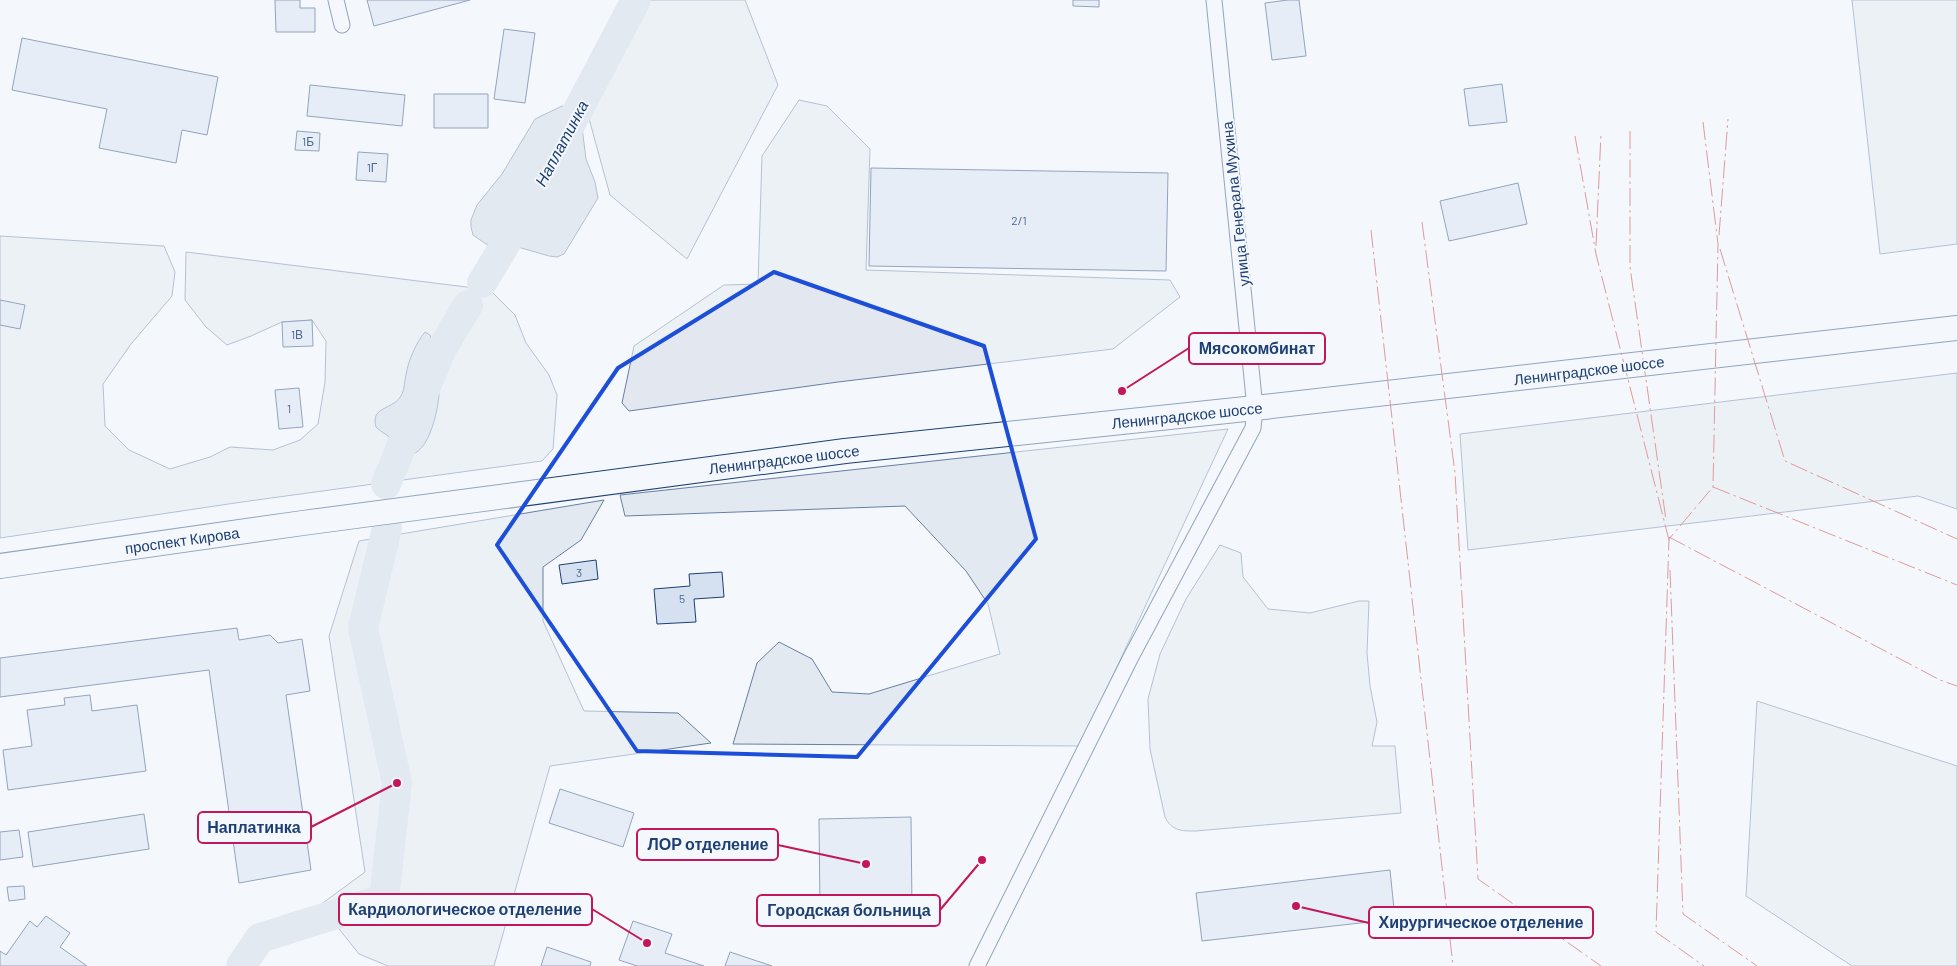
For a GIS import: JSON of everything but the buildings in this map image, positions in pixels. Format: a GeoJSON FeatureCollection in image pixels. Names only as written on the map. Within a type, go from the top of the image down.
{"type":"FeatureCollection","features":[{"type":"Feature","properties":{"kind":"main road","name":"Ленинградское шоссе"},"geometry":{"type":"LineString","coordinates":[[365,515],[845,451],[1255,408],[1957,328]]}},
{"type":"Feature","properties":{"kind":"main road","name":"проспект Кирова"},"geometry":{"type":"LineString","coordinates":[[0,566],[365,515]]}},
{"type":"Feature","properties":{"kind":"street"},"geometry":{"type":"LineString","coordinates":[[336,0],[342,25]]}},
{"type":"Feature","properties":{"kind":"street","name":"улица Генерала Мухина"},"geometry":{"type":"LineString","coordinates":[[977,966],[1131,657],[1253,428],[1255,408],[1214,0]]}},
{"type":"Feature","properties":{"kind":"highlighted area"},"geometry":{"type":"Polygon","coordinates":[[[774,272],[984,346],[1036,539],[857,757],[637,751],[497,545],[618,368],[774,272]]]}},
{"type":"Feature","properties":{"kind":"shaded area"},"geometry":{"type":"Polygon","coordinates":[[[649,0],[745,0],[778,85],[687,259],[610,195],[588,115],[649,0]]]}},
{"type":"Feature","properties":{"kind":"shaded area"},"geometry":{"type":"Polygon","coordinates":[[[1852,0],[1957,0],[1957,244],[1880,254],[1852,0]]]}},
{"type":"Feature","properties":{"kind":"shaded area"},"geometry":{"type":"Polygon","coordinates":[[[799,100],[827,106],[870,149],[866,270],[1170,280],[1180,297],[1113,349],[838,382],[629,411],[622,403],[634,346],[724,285],[758,284],[762,156],[799,100]]]}},
{"type":"Feature","properties":{"kind":"shaded area"},"geometry":{"type":"Polygon","coordinates":[[[0,236],[164,246],[175,272],[172,296],[131,344],[103,384],[105,426],[129,450],[170,469],[210,457],[230,447],[273,450],[300,440],[318,424],[325,382],[326,341],[312,320],[282,322],[227,345],[206,327],[185,300],[186,252],[490,290],[515,315],[526,343],[549,375],[557,395],[553,449],[542,461],[242,502],[0,538],[0,236]]]}},
{"type":"Feature","properties":{"kind":"shaded area"},"geometry":{"type":"Polygon","coordinates":[[[1957,373],[1957,509],[1918,496],[1468,550],[1460,434],[1957,373]]]}},
{"type":"Feature","properties":{"kind":"shaded area"},"geometry":{"type":"Polygon","coordinates":[[[1228,429],[1080,746],[733,744],[757,663],[779,642],[812,659],[832,692],[869,694],[1000,654],[988,604],[966,571],[905,506],[625,516],[620,495],[1228,429]]]}},
{"type":"Feature","properties":{"kind":"shaded area"},"geometry":{"type":"Polygon","coordinates":[[[604,500],[581,540],[543,567],[543,621],[584,711],[678,713],[711,743],[550,766],[494,966],[388,966],[359,954],[320,905],[365,872],[329,636],[359,541],[604,500]]]}},
{"type":"Feature","properties":{"kind":"shaded area"},"geometry":{"type":"Polygon","coordinates":[[[1220,545],[1241,553],[1243,577],[1268,609],[1310,613],[1359,601],[1369,601],[1367,653],[1370,686],[1377,722],[1372,746],[1395,746],[1401,813],[1196,831],[1174,828],[1168,822],[1165,817],[1150,749],[1148,699],[1160,654],[1186,599],[1220,545]]]}},
{"type":"Feature","properties":{"kind":"shaded area"},"geometry":{"type":"Polygon","coordinates":[[[1757,701],[1957,766],[1957,966],[1852,966],[1746,896],[1757,701]]]}},
{"type":"Feature","properties":{"kind":"water"},"geometry":{"type":"Polygon","coordinates":[[[562,106],[570,107],[576,112],[582,127],[586,159],[595,182],[598,198],[564,254],[557,257],[518,247],[486,244],[473,235],[471,227],[471,220],[477,205],[502,174],[535,119],[562,106]]]}},
{"type":"Feature","properties":{"kind":"water"},"geometry":{"type":"Polygon","coordinates":[[[425,332],[430,335],[435,355],[439,392],[437,410],[425,443],[419,450],[411,454],[403,453],[398,450],[388,436],[376,427],[375,420],[379,411],[394,403],[402,394],[411,358],[425,332]]]}},
{"type":"Feature","properties":{"kind":"waterway","name":"Наплатинка"},"geometry":{"type":"LineString","coordinates":[[557,150],[636,0]]}},
{"type":"Feature","properties":{"kind":"waterway","name":"Наплатинка"},"geometry":{"type":"LineString","coordinates":[[482,283],[524,213]]}},
{"type":"Feature","properties":{"kind":"waterway","name":"Наплатинка"},"geometry":{"type":"LineString","coordinates":[[386,484],[441,350],[468,305]]}},
{"type":"Feature","properties":{"kind":"waterway","name":"Наплатинка"},"geometry":{"type":"LineString","coordinates":[[241,966],[260,938],[384,899],[397,783],[363,628],[387,528]]}},
{"type":"Feature","properties":{"kind":"power"},"geometry":{"type":"LineString","coordinates":[[1719,235],[1728,119]]}},
{"type":"Feature","properties":{"kind":"power"},"geometry":{"type":"LineString","coordinates":[[1703,122],[1718,244],[1713,487],[1669,539],[1656,932],[1704,966]]}},
{"type":"Feature","properties":{"kind":"power"},"geometry":{"type":"LineString","coordinates":[[1630,131],[1630,267],[1666,520]]}},
{"type":"Feature","properties":{"kind":"power"},"geometry":{"type":"LineString","coordinates":[[1596,246],[1601,133]]}},
{"type":"Feature","properties":{"kind":"power"},"geometry":{"type":"LineString","coordinates":[[1575,136],[1596,254],[1669,540]]}},
{"type":"Feature","properties":{"kind":"power"},"geometry":{"type":"LineString","coordinates":[[1422,222],[1455,473],[1478,879],[1601,966]]}},
{"type":"Feature","properties":{"kind":"power"},"geometry":{"type":"LineString","coordinates":[[1371,230],[1453,966]]}},
{"type":"Feature","properties":{"kind":"power"},"geometry":{"type":"LineString","coordinates":[[1720,249],[1785,461],[1957,539]]}},
{"type":"Feature","properties":{"kind":"power"},"geometry":{"type":"LineString","coordinates":[[1713,487],[1957,585]]}},
{"type":"Feature","properties":{"kind":"power"},"geometry":{"type":"LineString","coordinates":[[1669,537],[1940,680],[1957,686]]}},
{"type":"Feature","properties":{"kind":"power"},"geometry":{"type":"LineString","coordinates":[[1670,570],[1683,914],[1757,966]]}},
{"type":"Feature","properties":{"kind":"place","name":"Мясокомбинат"},"geometry":{"type":"Point","coordinates":[1122,391]}},
{"type":"Feature","properties":{"kind":"place","name":"Наплатинка"},"geometry":{"type":"Point","coordinates":[397,783]}},
{"type":"Feature","properties":{"kind":"place","name":"Городская больница"},"geometry":{"type":"Point","coordinates":[982,860]}},
{"type":"Feature","properties":{"kind":"place","name":"ЛОР отделение"},"geometry":{"type":"Point","coordinates":[866,864]}},
{"type":"Feature","properties":{"kind":"place","name":"Хирургическое отделение"},"geometry":{"type":"Point","coordinates":[1296,906]}},
{"type":"Feature","properties":{"kind":"place","name":"Кардиологическое отделение"},"geometry":{"type":"Point","coordinates":[647,943]}}]}
